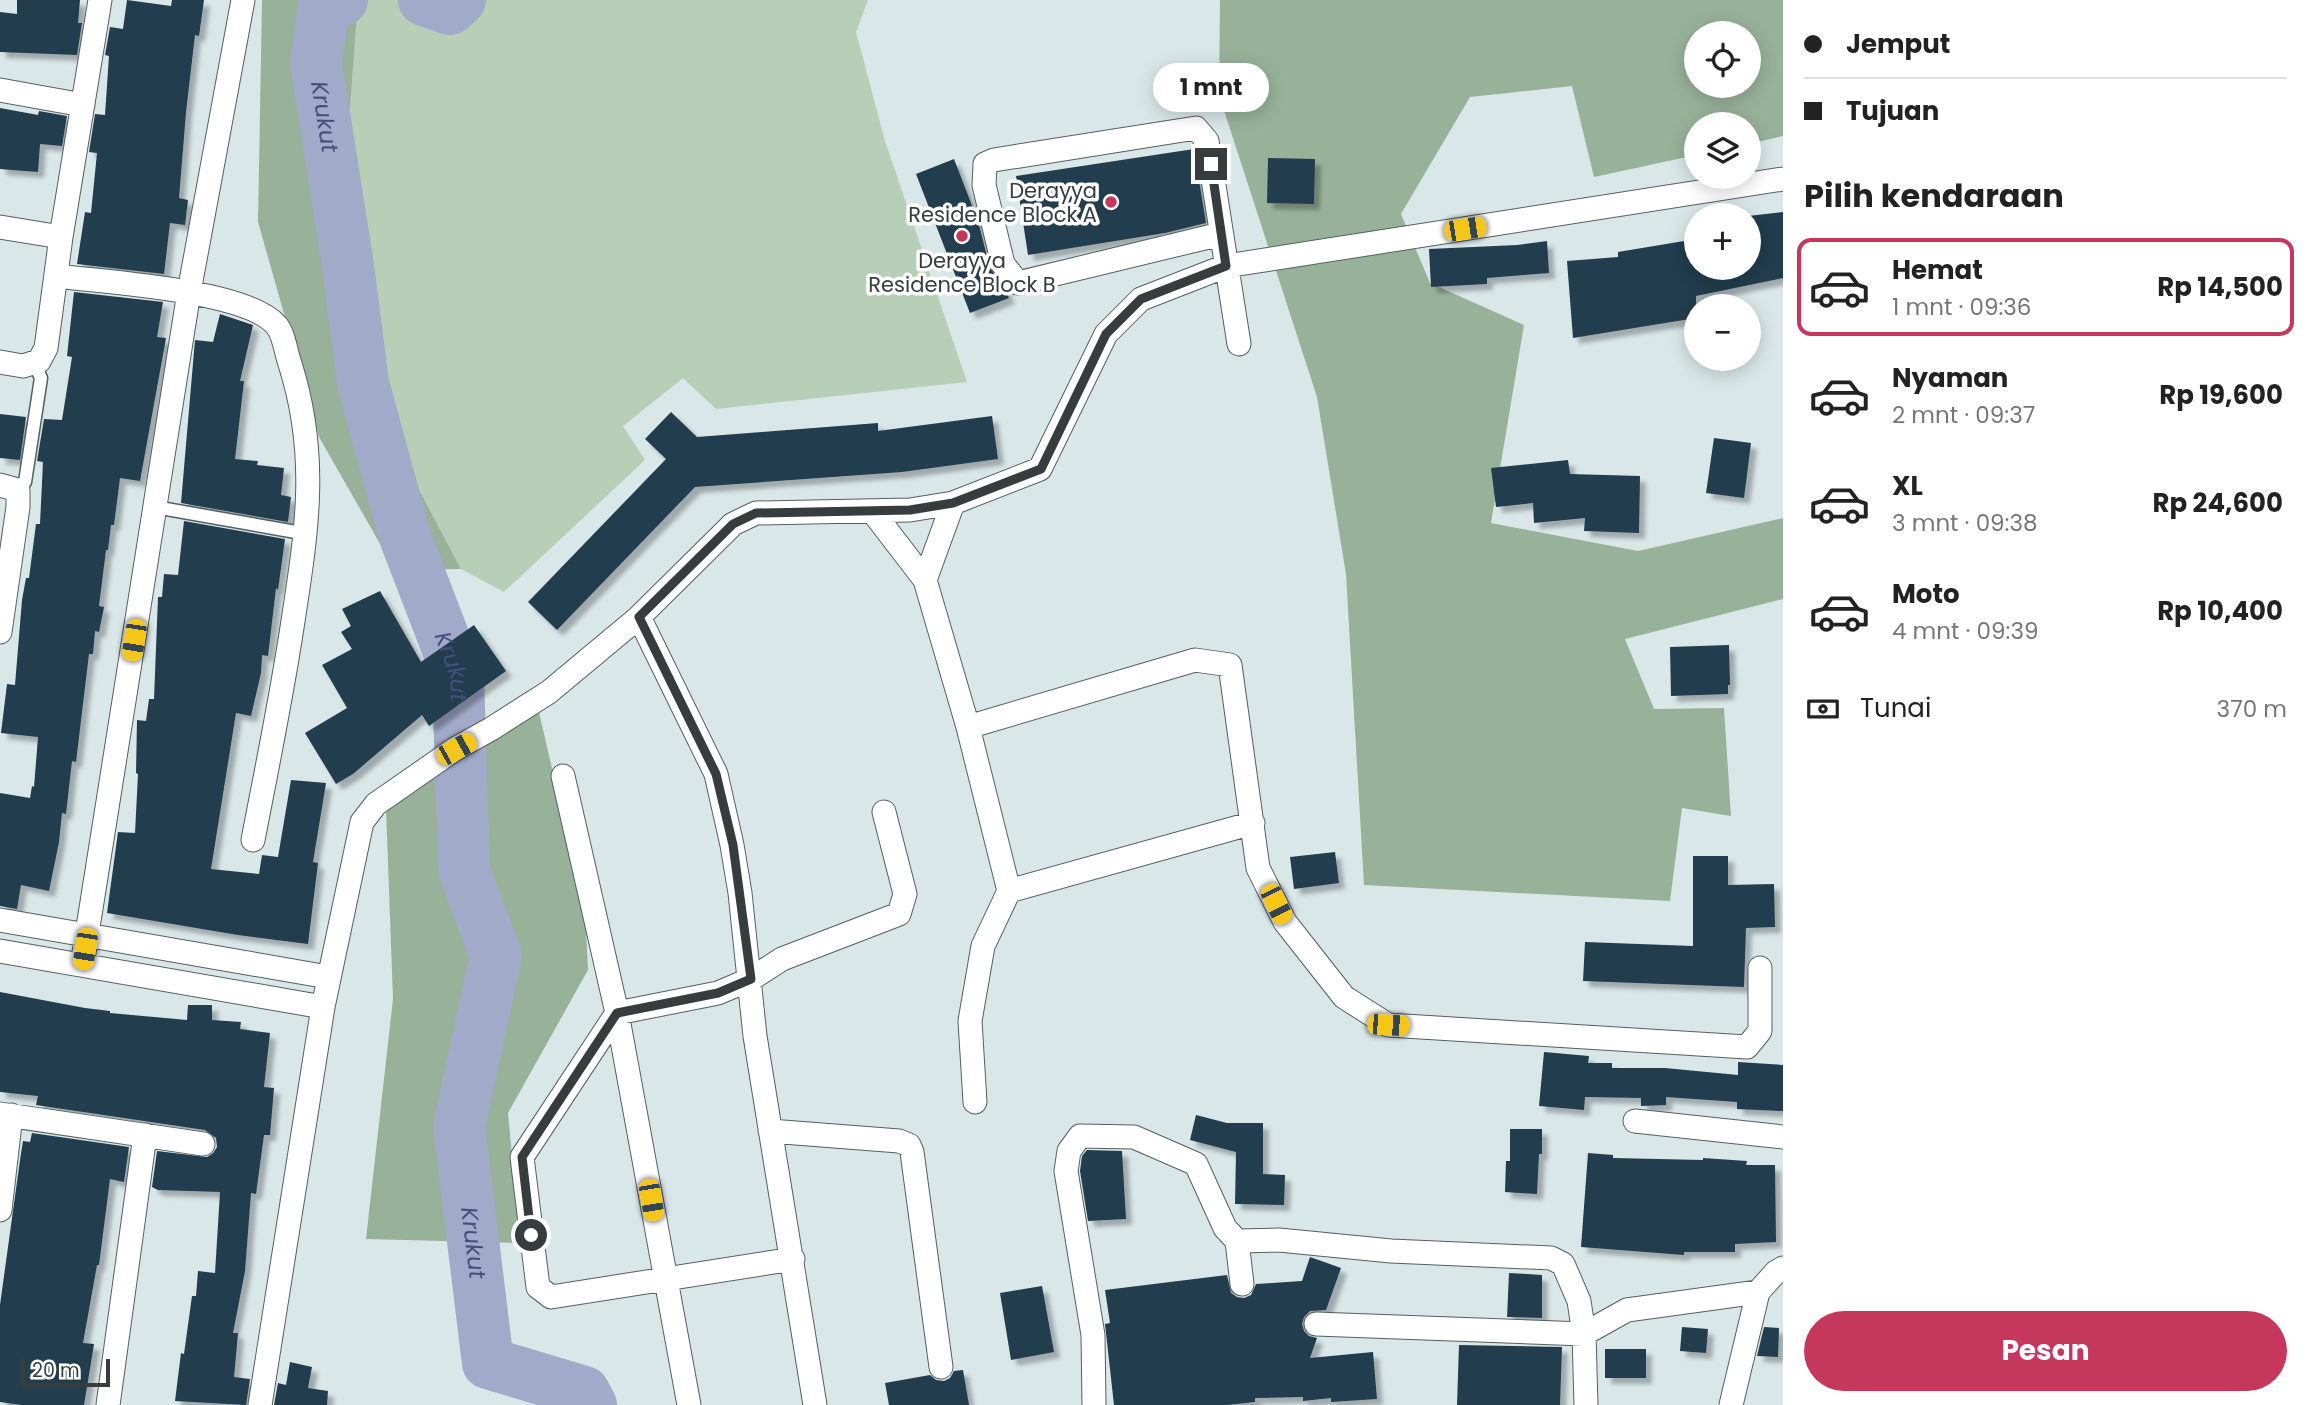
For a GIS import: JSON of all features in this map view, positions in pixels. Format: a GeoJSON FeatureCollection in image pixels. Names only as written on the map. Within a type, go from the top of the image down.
{"type":"FeatureCollection","features":[{"type":"Feature","properties":{"kind":"street"},"geometry":{"type":"LineString","coordinates":[[0,362],[23,366],[34,363],[39,361],[46,348],[61,237],[100,0]]}},
{"type":"Feature","properties":{"kind":"street"},"geometry":{"type":"LineString","coordinates":[[82,965],[189,292],[243,0]]}},
{"type":"Feature","properties":{"kind":"street"},"geometry":{"type":"LineString","coordinates":[[0,90],[83,105]]}},
{"type":"Feature","properties":{"kind":"street"},"geometry":{"type":"LineString","coordinates":[[1221,234],[1018,283],[1003,264],[984,185],[985,164],[994,160],[1196,128],[1207,141],[1239,344]]}},
{"type":"Feature","properties":{"kind":"street"},"geometry":{"type":"LineString","coordinates":[[260,1405],[328,977],[362,822],[376,804],[456,749],[549,692],[639,617],[733,524],[756,513],[910,510],[953,503],[1041,469],[1106,334],[1141,299],[1226,266],[1783,179]]}},
{"type":"Feature","properties":{"kind":"street"},"geometry":{"type":"LineString","coordinates":[[0,228],[61,237]]}},
{"type":"Feature","properties":{"kind":"street"},"geometry":{"type":"LineString","coordinates":[[56,276],[189,292],[247,306],[277,326],[297,386],[306,433],[309,486],[307,534],[283,687],[253,840]]}},
{"type":"Feature","properties":{"kind":"street"},"geometry":{"type":"LineString","coordinates":[[0,632],[18,507],[9,488]]}},
{"type":"Feature","properties":{"kind":"street"},"geometry":{"type":"LineString","coordinates":[[925,580],[953,503]]}},
{"type":"Feature","properties":{"kind":"street"},"geometry":{"type":"LineString","coordinates":[[872,511],[925,580],[968,727],[1009,891],[983,946],[970,1021],[975,1102]]}},
{"type":"Feature","properties":{"kind":"street"},"geometry":{"type":"LineString","coordinates":[[639,617],[716,774],[733,845],[751,979],[755,1036],[815,1405]]}},
{"type":"Feature","properties":{"kind":"street"},"geometry":{"type":"LineString","coordinates":[[968,727],[1195,660],[1230,665],[1258,868],[1285,922],[1344,997],[1388,1025],[1746,1047],[1760,1031],[1760,968]]}},
{"type":"Feature","properties":{"kind":"street"},"geometry":{"type":"LineString","coordinates":[[563,776],[617,1013],[689,1405]]}},
{"type":"Feature","properties":{"kind":"street"},"geometry":{"type":"LineString","coordinates":[[793,1259],[551,1297],[538,1287],[522,1157],[617,1013],[718,993],[751,979],[782,959],[899,914],[905,894],[884,812]]}},
{"type":"Feature","properties":{"kind":"street"},"geometry":{"type":"LineString","coordinates":[[1009,891],[1252,823]]}},
{"type":"Feature","properties":{"kind":"street"},"geometry":{"type":"LineString","coordinates":[[0,920],[328,977]]}},
{"type":"Feature","properties":{"kind":"street"},"geometry":{"type":"LineString","coordinates":[[0,951],[323,1007]]}},
{"type":"Feature","properties":{"kind":"street"},"geometry":{"type":"LineString","coordinates":[[0,1210],[6,1114],[203,1144]]}},
{"type":"Feature","properties":{"kind":"street"},"geometry":{"type":"LineString","coordinates":[[1635,1121],[1783,1137]]}},
{"type":"Feature","properties":{"kind":"street"},"geometry":{"type":"LineString","coordinates":[[770,1130],[899,1141],[909,1145],[941,1367]]}},
{"type":"Feature","properties":{"kind":"street"},"geometry":{"type":"LineString","coordinates":[[108,1405],[145,1135]]}},
{"type":"Feature","properties":{"kind":"street"},"geometry":{"type":"LineString","coordinates":[[1094,1405],[1093,1335],[1066,1171],[1069,1151],[1080,1136],[1134,1137],[1196,1164],[1225,1228],[1237,1241],[1242,1284]]}},
{"type":"Feature","properties":{"kind":"street"},"geometry":{"type":"LineString","coordinates":[[1237,1241],[1279,1240],[1391,1251],[1551,1258],[1563,1264],[1579,1301],[1584,1334],[1586,1405]]}},
{"type":"Feature","properties":{"kind":"street"},"geometry":{"type":"LineString","coordinates":[[1731,1405],[1758,1292],[1783,1268]]}},
{"type":"Feature","properties":{"kind":"street"},"geometry":{"type":"LineString","coordinates":[[1315,1324],[1584,1334],[1627,1310],[1758,1292]]}},
{"type":"Feature","properties":{"kind":"lane"},"geometry":{"type":"LineString","coordinates":[[9,488],[26,482],[41,378],[34,363]]}},
{"type":"Feature","properties":{"kind":"lane"},"geometry":{"type":"LineString","coordinates":[[155,507],[307,534]]}},
{"type":"Feature","properties":{"kind":"green space"},"geometry":{"type":"Polygon","coordinates":[[[262,0],[360,0],[349,122],[398,450],[461,569],[395,570],[319,437],[258,222],[262,0]]]}},
{"type":"Feature","properties":{"kind":"green space"},"geometry":{"type":"Polygon","coordinates":[[[358,0],[868,0],[856,32],[885,141],[967,382],[716,409],[683,378],[623,426],[645,460],[504,592],[461,569],[398,450],[349,122],[358,0]]]}},
{"type":"Feature","properties":{"kind":"green space"},"geometry":{"type":"Polygon","coordinates":[[[1220,0],[1783,0],[1783,136],[1761,141],[1761,112],[1684,112],[1684,158],[1594,177],[1572,86],[1470,97],[1401,214],[1430,283],[1524,325],[1491,523],[1638,551],[1783,518],[1783,599],[1625,639],[1654,709],[1724,708],[1731,816],[1682,808],[1670,901],[1364,885],[1346,574],[1317,397],[1219,95],[1220,0]]]}},
{"type":"Feature","properties":{"kind":"green space"},"geometry":{"type":"Polygon","coordinates":[[[538,708],[585,911],[588,970],[508,1113],[520,1243],[366,1239],[393,999],[386,808],[538,708]]]}},
{"type":"Feature","properties":{"kind":"building"},"geometry":{"type":"Polygon","coordinates":[[[17,0],[80,0],[78,23],[82,23],[77,55],[0,52],[0,12],[17,14],[17,0]]]}},
{"type":"Feature","properties":{"kind":"building"},"geometry":{"type":"Polygon","coordinates":[[[127,0],[171,6],[172,0],[204,0],[199,36],[195,35],[186,112],[179,198],[188,200],[185,225],[170,223],[164,274],[77,264],[85,212],[91,213],[97,153],[89,152],[95,114],[105,115],[109,56],[105,55],[110,27],[123,29],[127,0]]]}},
{"type":"Feature","properties":{"kind":"building"},"geometry":{"type":"Polygon","coordinates":[[[0,108],[38,115],[39,111],[67,116],[62,146],[40,144],[38,172],[0,169],[0,108]]]}},
{"type":"Feature","properties":{"kind":"building","name":"Derayya Residence Block A"},"geometry":{"type":"Polygon","coordinates":[[[1194,149],[1206,223],[1165,233],[1028,255],[1016,176],[1194,149]]]}},
{"type":"Feature","properties":{"kind":"building"},"geometry":{"type":"Polygon","coordinates":[[[1268,158],[1315,159],[1314,204],[1267,203],[1268,158]]]}},
{"type":"Feature","properties":{"kind":"building","name":"Derayya Residence Block B"},"geometry":{"type":"Polygon","coordinates":[[[954,159],[978,221],[990,268],[1009,298],[970,313],[916,174],[954,159]]]}},
{"type":"Feature","properties":{"kind":"building"},"geometry":{"type":"Polygon","coordinates":[[[1783,212],[1783,278],[1706,294],[1684,294],[1684,320],[1573,338],[1567,261],[1618,257],[1618,252],[1684,241],[1684,280],[1761,280],[1761,215],[1783,212]]]}},
{"type":"Feature","properties":{"kind":"building"},"geometry":{"type":"Polygon","coordinates":[[[1547,241],[1549,273],[1487,278],[1487,284],[1431,287],[1429,249],[1547,241]]]}},
{"type":"Feature","properties":{"kind":"building"},"geometry":{"type":"Polygon","coordinates":[[[74,292],[163,302],[157,337],[166,338],[140,481],[120,478],[114,525],[111,525],[106,550],[99,606],[104,607],[99,632],[95,631],[93,654],[89,654],[76,762],[72,761],[66,814],[62,813],[49,891],[21,885],[17,909],[0,906],[0,793],[30,798],[32,786],[34,787],[38,737],[1,733],[7,684],[15,685],[22,600],[26,578],[29,578],[36,524],[40,524],[43,462],[37,461],[44,419],[62,420],[72,357],[67,356],[74,292]]]}},
{"type":"Feature","properties":{"kind":"building"},"geometry":{"type":"Polygon","coordinates":[[[220,314],[253,325],[240,381],[244,381],[235,459],[258,461],[257,465],[284,468],[281,495],[291,497],[288,522],[181,503],[195,340],[213,342],[220,314]]]}},
{"type":"Feature","properties":{"kind":"building"},"geometry":{"type":"Polygon","coordinates":[[[671,412],[697,437],[878,423],[878,431],[992,416],[998,459],[902,472],[695,487],[557,630],[528,602],[666,459],[645,439],[671,412]]]}},
{"type":"Feature","properties":{"kind":"building"},"geometry":{"type":"Polygon","coordinates":[[[0,414],[26,417],[20,460],[0,458],[0,414]]]}},
{"type":"Feature","properties":{"kind":"building"},"geometry":{"type":"Polygon","coordinates":[[[1714,438],[1751,443],[1744,498],[1706,493],[1714,438]]]}},
{"type":"Feature","properties":{"kind":"building"},"geometry":{"type":"Polygon","coordinates":[[[1568,460],[1570,474],[1640,476],[1639,533],[1584,531],[1585,518],[1534,523],[1533,503],[1496,507],[1491,468],[1568,460]]]}},
{"type":"Feature","properties":{"kind":"building"},"geometry":{"type":"Polygon","coordinates":[[[184,521],[285,539],[268,656],[262,655],[261,673],[251,716],[236,713],[211,869],[259,874],[262,855],[278,857],[291,780],[326,783],[313,862],[318,863],[308,944],[107,913],[118,832],[135,833],[137,720],[146,721],[149,699],[154,699],[158,597],[162,597],[164,574],[178,575],[184,521]]]}},
{"type":"Feature","properties":{"kind":"building"},"geometry":{"type":"Polygon","coordinates":[[[380,591],[421,662],[474,625],[506,671],[429,726],[422,715],[353,774],[336,784],[305,733],[347,708],[322,665],[352,649],[341,632],[351,626],[342,609],[380,591]]]}},
{"type":"Feature","properties":{"kind":"building"},"geometry":{"type":"Polygon","coordinates":[[[1729,645],[1728,694],[1671,696],[1670,647],[1729,645]]]}},
{"type":"Feature","properties":{"kind":"building"},"geometry":{"type":"Polygon","coordinates":[[[1335,852],[1339,883],[1294,889],[1290,857],[1335,852]]]}},
{"type":"Feature","properties":{"kind":"building"},"geometry":{"type":"Polygon","coordinates":[[[1693,856],[1728,856],[1728,885],[1774,884],[1775,927],[1746,928],[1744,987],[1583,981],[1585,942],[1693,946],[1693,856]]]}},
{"type":"Feature","properties":{"kind":"building"},"geometry":{"type":"Polygon","coordinates":[[[0,992],[110,1013],[187,1020],[188,1005],[212,1005],[212,1020],[241,1022],[240,1029],[270,1033],[264,1087],[274,1088],[270,1135],[264,1135],[256,1194],[251,1193],[245,1271],[233,1333],[238,1333],[234,1377],[250,1379],[246,1405],[175,1401],[181,1353],[184,1354],[192,1296],[196,1296],[198,1271],[215,1273],[220,1192],[158,1190],[152,1187],[157,1151],[207,1157],[217,1147],[216,1138],[205,1130],[36,1105],[38,1096],[0,1092],[0,992]]]}},
{"type":"Feature","properties":{"kind":"building"},"geometry":{"type":"Polygon","coordinates":[[[1544,1052],[1589,1056],[1588,1063],[1612,1063],[1612,1068],[1665,1068],[1738,1075],[1738,1062],[1783,1065],[1783,1111],[1737,1109],[1737,1102],[1666,1097],[1666,1105],[1641,1106],[1641,1098],[1585,1097],[1584,1110],[1539,1106],[1544,1052]]]}},
{"type":"Feature","properties":{"kind":"building"},"geometry":{"type":"Polygon","coordinates":[[[1196,1115],[1227,1123],[1263,1123],[1263,1174],[1285,1175],[1284,1205],[1235,1204],[1236,1152],[1190,1140],[1196,1115]]]}},
{"type":"Feature","properties":{"kind":"building"},"geometry":{"type":"Polygon","coordinates":[[[1510,1129],[1542,1129],[1537,1194],[1505,1192],[1506,1161],[1510,1161],[1510,1129]]]}},
{"type":"Feature","properties":{"kind":"building"},"geometry":{"type":"Polygon","coordinates":[[[32,1133],[129,1147],[124,1182],[110,1179],[99,1265],[83,1343],[94,1344],[84,1405],[21,1405],[0,1402],[0,1305],[23,1141],[30,1142],[32,1133]]]}},
{"type":"Feature","properties":{"kind":"building"},"geometry":{"type":"Polygon","coordinates":[[[1087,1150],[1122,1151],[1126,1219],[1088,1221],[1080,1171],[1082,1156],[1087,1150]]]}},
{"type":"Feature","properties":{"kind":"building"},"geometry":{"type":"Polygon","coordinates":[[[1588,1153],[1613,1155],[1613,1158],[1703,1158],[1747,1161],[1746,1165],[1775,1165],[1776,1242],[1735,1244],[1735,1252],[1684,1252],[1684,1255],[1581,1247],[1588,1153]]]}},
{"type":"Feature","properties":{"kind":"building"},"geometry":{"type":"Polygon","coordinates":[[[1310,1257],[1341,1268],[1326,1310],[1310,1311],[1304,1317],[1304,1331],[1317,1338],[1310,1358],[1373,1352],[1377,1399],[1331,1402],[1331,1398],[1303,1401],[1303,1397],[1255,1398],[1255,1402],[1227,1405],[1114,1405],[1105,1324],[1110,1323],[1105,1290],[1227,1275],[1231,1293],[1244,1298],[1251,1295],[1256,1284],[1302,1281],[1310,1257]]]}},
{"type":"Feature","properties":{"kind":"building"},"geometry":{"type":"Polygon","coordinates":[[[1509,1273],[1542,1275],[1542,1318],[1507,1317],[1509,1273]]]}},
{"type":"Feature","properties":{"kind":"building"},"geometry":{"type":"Polygon","coordinates":[[[1042,1286],[1054,1352],[1011,1360],[1000,1293],[1042,1286]]]}},
{"type":"Feature","properties":{"kind":"building"},"geometry":{"type":"Polygon","coordinates":[[[1682,1327],[1708,1329],[1706,1353],[1680,1351],[1682,1327]]]}},
{"type":"Feature","properties":{"kind":"building"},"geometry":{"type":"Polygon","coordinates":[[[1764,1327],[1779,1328],[1778,1357],[1757,1356],[1764,1327]]]}},
{"type":"Feature","properties":{"kind":"building"},"geometry":{"type":"Polygon","coordinates":[[[1459,1345],[1562,1347],[1560,1405],[1457,1405],[1459,1345]]]}},
{"type":"Feature","properties":{"kind":"building"},"geometry":{"type":"Polygon","coordinates":[[[1605,1349],[1646,1349],[1646,1378],[1605,1378],[1605,1349]]]}},
{"type":"Feature","properties":{"kind":"building"},"geometry":{"type":"Polygon","coordinates":[[[290,1362],[312,1367],[308,1388],[328,1391],[327,1405],[274,1405],[278,1383],[286,1385],[290,1362]]]}},
{"type":"Feature","properties":{"kind":"building"},"geometry":{"type":"Polygon","coordinates":[[[963,1370],[969,1405],[889,1405],[885,1383],[930,1375],[936,1380],[944,1381],[950,1378],[954,1371],[963,1370]]]}},
{"type":"Feature","properties":{"kind":"waterway","name":"Krukut"},"geometry":{"type":"LineString","coordinates":[[342,0],[324,6],[316,63],[348,266],[363,383],[405,537],[458,675],[464,870],[496,956],[459,1126],[488,1363],[584,1392],[591,1405]]}},
{"type":"Feature","properties":{"kind":"waterway","name":"Krukut"},"geometry":{"type":"LineString","coordinates":[[424,0],[450,9],[460,0]]}},
{"type":"Feature","properties":{"kind":"place","name":"Derayya Residence Block A"},"geometry":{"type":"Point","coordinates":[1111,202]}},
{"type":"Feature","properties":{"kind":"place","name":"Derayya Residence Block B"},"geometry":{"type":"Point","coordinates":[962,236]}},
{"type":"Feature","properties":{"kind":"route"},"geometry":{"type":"LineString","coordinates":[[531,1235],[522,1157],[617,1013],[718,993],[751,979],[733,845],[716,774],[639,617],[733,524],[756,513],[910,510],[953,503],[1041,469],[1106,334],[1141,299],[1226,266],[1211,164]]}}]}
